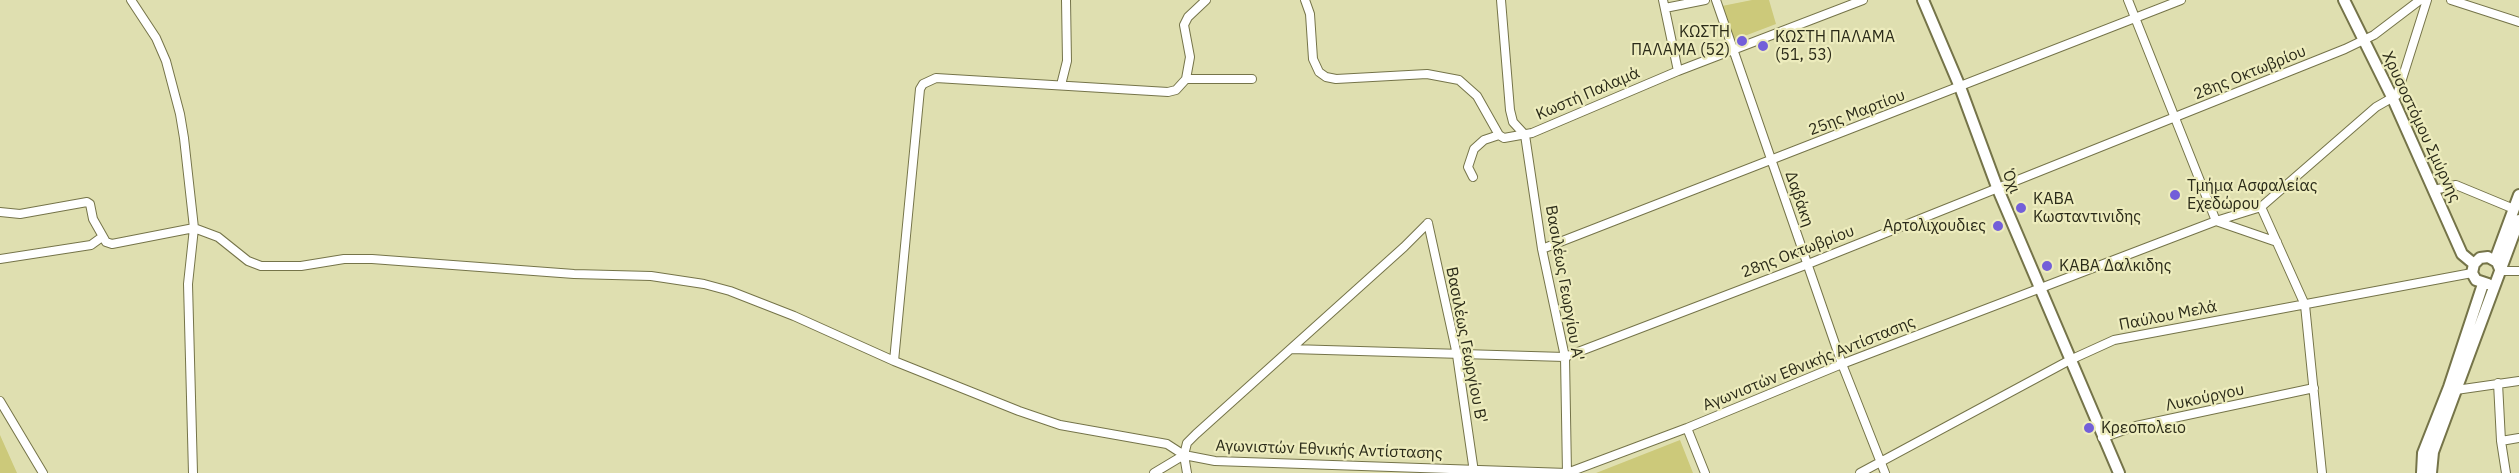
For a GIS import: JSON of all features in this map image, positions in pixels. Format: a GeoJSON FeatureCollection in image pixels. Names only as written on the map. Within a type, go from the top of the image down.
{"type":"FeatureCollection","features":[{"type":"Feature","properties":{"kind":"street"},"geometry":{"type":"LineString","coordinates":[[131,0],[156,38],[174,90],[184,138],[194,228],[188,284],[193,473]]}},
{"type":"Feature","properties":{"kind":"street"},"geometry":{"type":"LineString","coordinates":[[1061,85],[1067,61],[1066,0]]}},
{"type":"Feature","properties":{"kind":"street"},"geometry":{"type":"LineString","coordinates":[[894,361],[920,89],[923,84],[936,78],[1168,92],[1176,90],[1186,79],[1190,57],[1184,25],[1188,17],[1206,0]]}},
{"type":"Feature","properties":{"kind":"street"},"geometry":{"type":"LineString","coordinates":[[1305,0],[1310,14],[1312,59],[1319,72],[1336,79],[1427,74],[1459,80],[1477,96],[1499,135],[1504,138],[1525,135]]}},
{"type":"Feature","properties":{"kind":"street"},"geometry":{"type":"LineString","coordinates":[[1501,0],[1510,110],[1513,122],[1525,135]]}},
{"type":"Feature","properties":{"kind":"street"},"geometry":{"type":"LineString","coordinates":[[1678,71],[1664,4],[1705,0]]}},
{"type":"Feature","properties":{"kind":"street","name":"Δαβάκη"},"geometry":{"type":"LineString","coordinates":[[1716,0],[1842,364],[1885,473]]}},
{"type":"Feature","properties":{"kind":"street","name":"Κωστή Παλαμά"},"geometry":{"type":"LineString","coordinates":[[1525,135],[1678,71],[1863,0]]}},
{"type":"Feature","properties":{"kind":"street","name":"Όχι"},"geometry":{"type":"LineString","coordinates":[[1923,0],[1960,87],[1997,187],[2039,289],[2118,473]]}},
{"type":"Feature","properties":{"kind":"street"},"geometry":{"type":"LineString","coordinates":[[2128,0],[2216,222],[2277,242]]}},
{"type":"Feature","properties":{"kind":"street","name":"25ης Μαρτίου"},"geometry":{"type":"LineString","coordinates":[[1542,249],[2181,0]]}},
{"type":"Feature","properties":{"kind":"street","name":"Χρυσοστόμου Σμύρνης"},"geometry":{"type":"LineString","coordinates":[[2344,0],[2393,99],[2462,254],[2473,268]]}},
{"type":"Feature","properties":{"kind":"street","name":"28ης Οκτωβρίου"},"geometry":{"type":"LineString","coordinates":[[1291,349],[1565,357],[1808,264],[2363,41],[2420,0]]}},
{"type":"Feature","properties":{"kind":"street"},"geometry":{"type":"LineString","coordinates":[[2393,99],[2399,90],[2427,0]]}},
{"type":"Feature","properties":{"kind":"street"},"geometry":{"type":"LineString","coordinates":[[2451,0],[2519,22]]}},
{"type":"Feature","properties":{"kind":"street"},"geometry":{"type":"LineString","coordinates":[[1186,79],[1252,79]]}},
{"type":"Feature","properties":{"kind":"street","name":"Αγωνιστών Εθνικής Αντίστασης"},"geometry":{"type":"LineString","coordinates":[[194,228],[218,237],[248,261],[261,266],[301,266],[344,259],[372,259],[574,274],[651,276],[704,284],[730,291],[794,316],[894,361],[1060,425],[1167,444],[1184,455],[1215,461],[1567,473],[1687,428],[1842,364],[2261,207],[2376,107],[2393,99]]}},
{"type":"Feature","properties":{"kind":"street"},"geometry":{"type":"LineString","coordinates":[[1473,177],[1468,167],[1474,149],[1484,140],[1499,135]]}},
{"type":"Feature","properties":{"kind":"street","name":"Βασιλέως Γεωργίου Α'"},"geometry":{"type":"LineString","coordinates":[[1525,135],[1542,249],[1565,357],[1567,473]]}},
{"type":"Feature","properties":{"kind":"street"},"geometry":{"type":"LineString","coordinates":[[2434,190],[2456,185],[2514,208]]}},
{"type":"Feature","properties":{"kind":"street"},"geometry":{"type":"LineString","coordinates":[[2519,195],[2498,270],[2491,283],[2483,284],[2476,280],[2473,268],[2484,257],[2498,270],[2519,271]]}},
{"type":"Feature","properties":{"kind":"street"},"geometry":{"type":"LineString","coordinates":[[0,212],[20,214],[87,202],[90,204],[93,219],[102,237],[106,242],[112,244],[194,228]]}},
{"type":"Feature","properties":{"kind":"street"},"geometry":{"type":"LineString","coordinates":[[2261,207],[2305,305],[2322,473]]}},
{"type":"Feature","properties":{"kind":"street"},"geometry":{"type":"LineString","coordinates":[[2422,473],[2423,453],[2452,388],[2519,220]]}},
{"type":"Feature","properties":{"kind":"street","name":"Βασιλέως Γεωργίου Β'"},"geometry":{"type":"LineString","coordinates":[[1291,349],[1428,223],[1457,355],[1474,471]]}},
{"type":"Feature","properties":{"kind":"street"},"geometry":{"type":"LineString","coordinates":[[0,259],[91,245],[102,237]]}},
{"type":"Feature","properties":{"kind":"street","name":"Παύλου Μελά"},"geometry":{"type":"LineString","coordinates":[[1860,473],[1881,464],[2070,360],[2114,340],[2305,305],[2473,268]]}},
{"type":"Feature","properties":{"kind":"street"},"geometry":{"type":"LineString","coordinates":[[2431,473],[2433,452],[2483,284]]}},
{"type":"Feature","properties":{"kind":"street"},"geometry":{"type":"LineString","coordinates":[[1187,473],[1184,455],[1187,443],[1291,349]]}},
{"type":"Feature","properties":{"kind":"street"},"geometry":{"type":"LineString","coordinates":[[2452,388],[2519,381]]}},
{"type":"Feature","properties":{"kind":"street"},"geometry":{"type":"LineString","coordinates":[[2498,383],[2501,441],[2506,473]]}},
{"type":"Feature","properties":{"kind":"street","name":"Λυκούργου"},"geometry":{"type":"LineString","coordinates":[[2102,438],[2136,426],[2314,388]]}},
{"type":"Feature","properties":{"kind":"street"},"geometry":{"type":"LineString","coordinates":[[0,401],[43,473]]}},
{"type":"Feature","properties":{"kind":"street"},"geometry":{"type":"LineString","coordinates":[[1687,428],[1705,473]]}},
{"type":"Feature","properties":{"kind":"street"},"geometry":{"type":"LineString","coordinates":[[2501,441],[2519,438]]}},
{"type":"Feature","properties":{"kind":"street"},"geometry":{"type":"LineString","coordinates":[[1154,473],[1184,455]]}},
{"type":"Feature","properties":{"kind":"shaded area"},"geometry":{"type":"Polygon","coordinates":[[[1752,0],[1769,0],[1776,24],[1734,40],[1722,6],[1752,0]]]}},
{"type":"Feature","properties":{"kind":"shaded area"},"geometry":{"type":"Polygon","coordinates":[[[0,435],[17,473],[0,473],[0,435]]]}},
{"type":"Feature","properties":{"kind":"shaded area"},"geometry":{"type":"Polygon","coordinates":[[[1680,440],[1693,473],[1596,473],[1680,440]]]}},
{"type":"Feature","properties":{"kind":"place","name":"ΚΩΣΤΗ ΠΑΛΑΜΑ (52)"},"geometry":{"type":"Point","coordinates":[1742,41]}},
{"type":"Feature","properties":{"kind":"place","name":"ΚΩΣΤΗ ΠΑΛΑΜΑ (51, 53)"},"geometry":{"type":"Point","coordinates":[1763,46]}},
{"type":"Feature","properties":{"kind":"place","name":"Τμήμα Ασφαλείας Εχεδώρου"},"geometry":{"type":"Point","coordinates":[2175,195]}},
{"type":"Feature","properties":{"kind":"place","name":"ΚΑΒΑ Κωσταντινιδης"},"geometry":{"type":"Point","coordinates":[2021,208]}},
{"type":"Feature","properties":{"kind":"place","name":"Αρτολιχουδιες"},"geometry":{"type":"Point","coordinates":[1998,226]}},
{"type":"Feature","properties":{"kind":"place","name":"ΚΑΒΑ Δαλκιδης"},"geometry":{"type":"Point","coordinates":[2047,266]}},
{"type":"Feature","properties":{"kind":"place","name":"Κρεοπολειο"},"geometry":{"type":"Point","coordinates":[2089,428]}}]}
